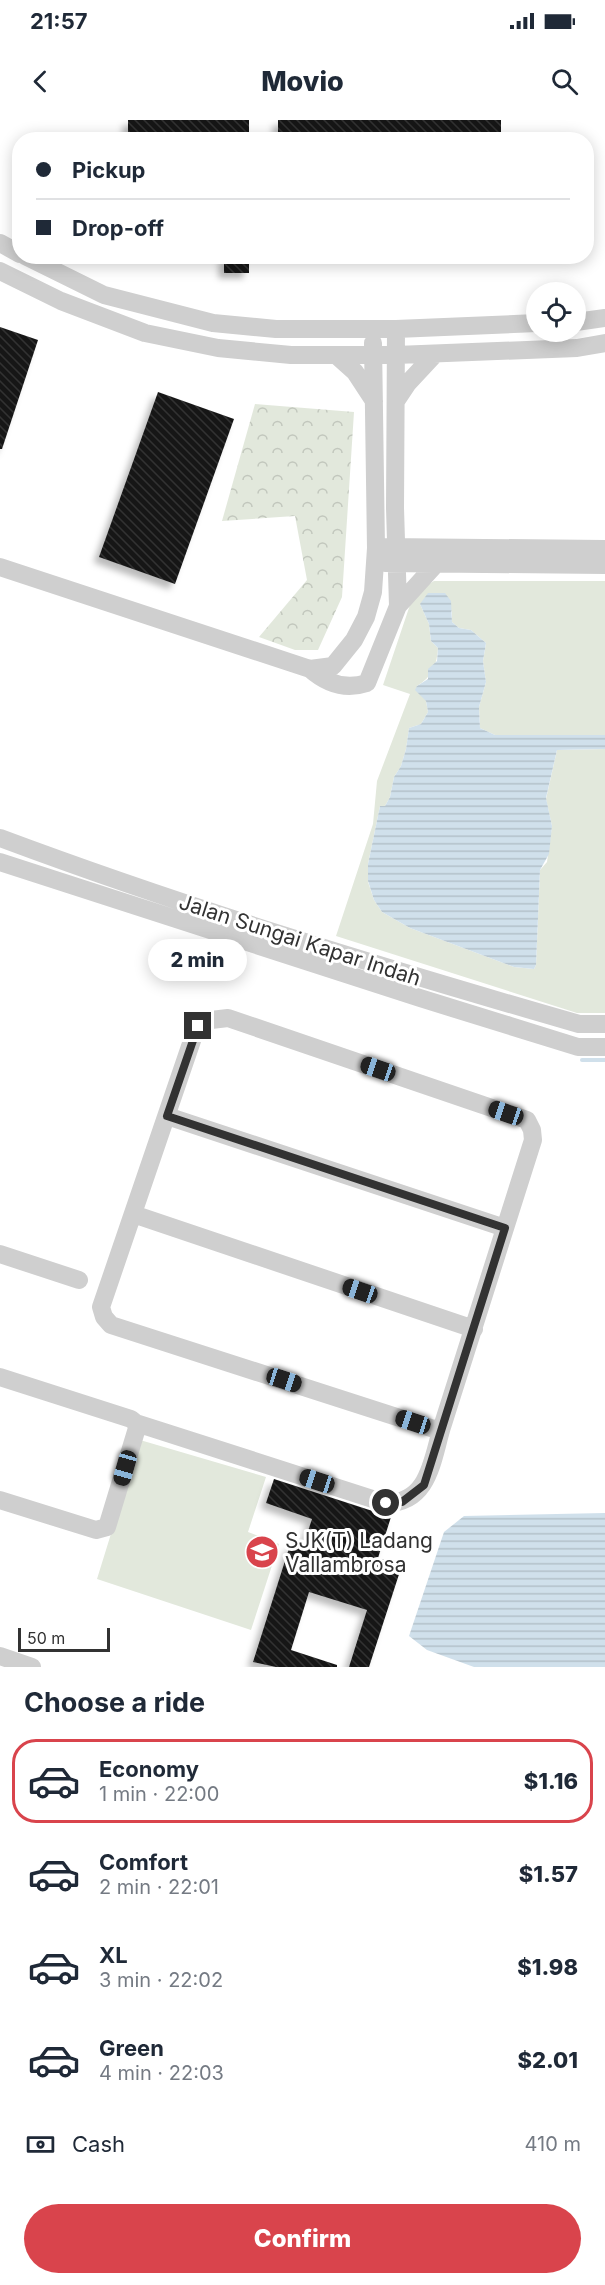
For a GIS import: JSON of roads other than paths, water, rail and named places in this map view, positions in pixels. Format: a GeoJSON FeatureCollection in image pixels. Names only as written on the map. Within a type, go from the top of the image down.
{"type":"FeatureCollection","features":[{"type":"Feature","properties":{"kind":"street"},"geometry":{"type":"LineString","coordinates":[[41,264],[104,295],[213,322],[276,329],[396,329],[526,323]]}},
{"type":"Feature","properties":{"kind":"street"},"geometry":{"type":"LineString","coordinates":[[0,271],[61,301],[145,333],[218,348],[291,355],[396,355],[577,348],[605,343]]}},
{"type":"Feature","properties":{"kind":"street"},"geometry":{"type":"LineString","coordinates":[[586,321],[605,318]]}},
{"type":"Feature","properties":{"kind":"street"},"geometry":{"type":"LineString","coordinates":[[310,669],[333,666],[354,640],[366,617],[373,592],[376,555],[373,329]]}},
{"type":"Feature","properties":{"kind":"street"},"geometry":{"type":"LineString","coordinates":[[396,329],[395,508],[398,606]]}},
{"type":"Feature","properties":{"kind":"street"},"geometry":{"type":"LineString","coordinates":[[396,401],[408,382],[435,354]]}},
{"type":"Feature","properties":{"kind":"street"},"geometry":{"type":"LineString","coordinates":[[336,355],[355,372],[374,401]]}},
{"type":"Feature","properties":{"kind":"street"},"geometry":{"type":"LineString","coordinates":[[395,508],[409,532],[442,555],[605,565]]}},
{"type":"Feature","properties":{"kind":"street"},"geometry":{"type":"LineString","coordinates":[[376,555],[605,549]]}},
{"type":"Feature","properties":{"kind":"street"},"geometry":{"type":"LineString","coordinates":[[0,567],[310,669],[322,679],[354,687],[367,683],[398,606],[442,555]]}},
{"type":"Feature","properties":{"kind":"street","name":"Jalan Sungai Kapar Indah"},"geometry":{"type":"LineString","coordinates":[[0,838],[193,906],[416,977],[579,1024],[605,1024]]}},
{"type":"Feature","properties":{"kind":"street","name":"Jalan Sungai Kapar Indah"},"geometry":{"type":"LineString","coordinates":[[0,862],[578,1047],[605,1047]]}},
{"type":"Feature","properties":{"kind":"street"},"geometry":{"type":"LineString","coordinates":[[0,1377],[386,1503],[402,1502],[424,1485],[533,1140],[532,1130],[527,1120],[228,1018],[211,1020],[198,1026],[101,1307],[104,1317],[111,1325],[435,1429],[442,1427]]}},
{"type":"Feature","properties":{"kind":"street"},"geometry":{"type":"LineString","coordinates":[[167,1116],[505,1228]]}},
{"type":"Feature","properties":{"kind":"street"},"geometry":{"type":"LineString","coordinates":[[133,1214],[474,1329]]}},
{"type":"Feature","properties":{"kind":"street"},"geometry":{"type":"LineString","coordinates":[[0,1254],[79,1280]]}},
{"type":"Feature","properties":{"kind":"street"},"geometry":{"type":"LineString","coordinates":[[0,1500],[96,1530],[107,1527],[137,1428],[136,1423]]}},
{"type":"Feature","properties":{"kind":"street"},"geometry":{"type":"LineString","coordinates":[[0,1656],[32,1667]]}},
{"type":"Feature","properties":{"kind":"waterway"},"geometry":{"type":"LineString","coordinates":[[582,1060],[605,1060]]}},
{"type":"Feature","properties":{"kind":"place","name":"SJK(T) Ladang Vallambrosa"},"geometry":{"type":"Point","coordinates":[262,1552]}}]}
